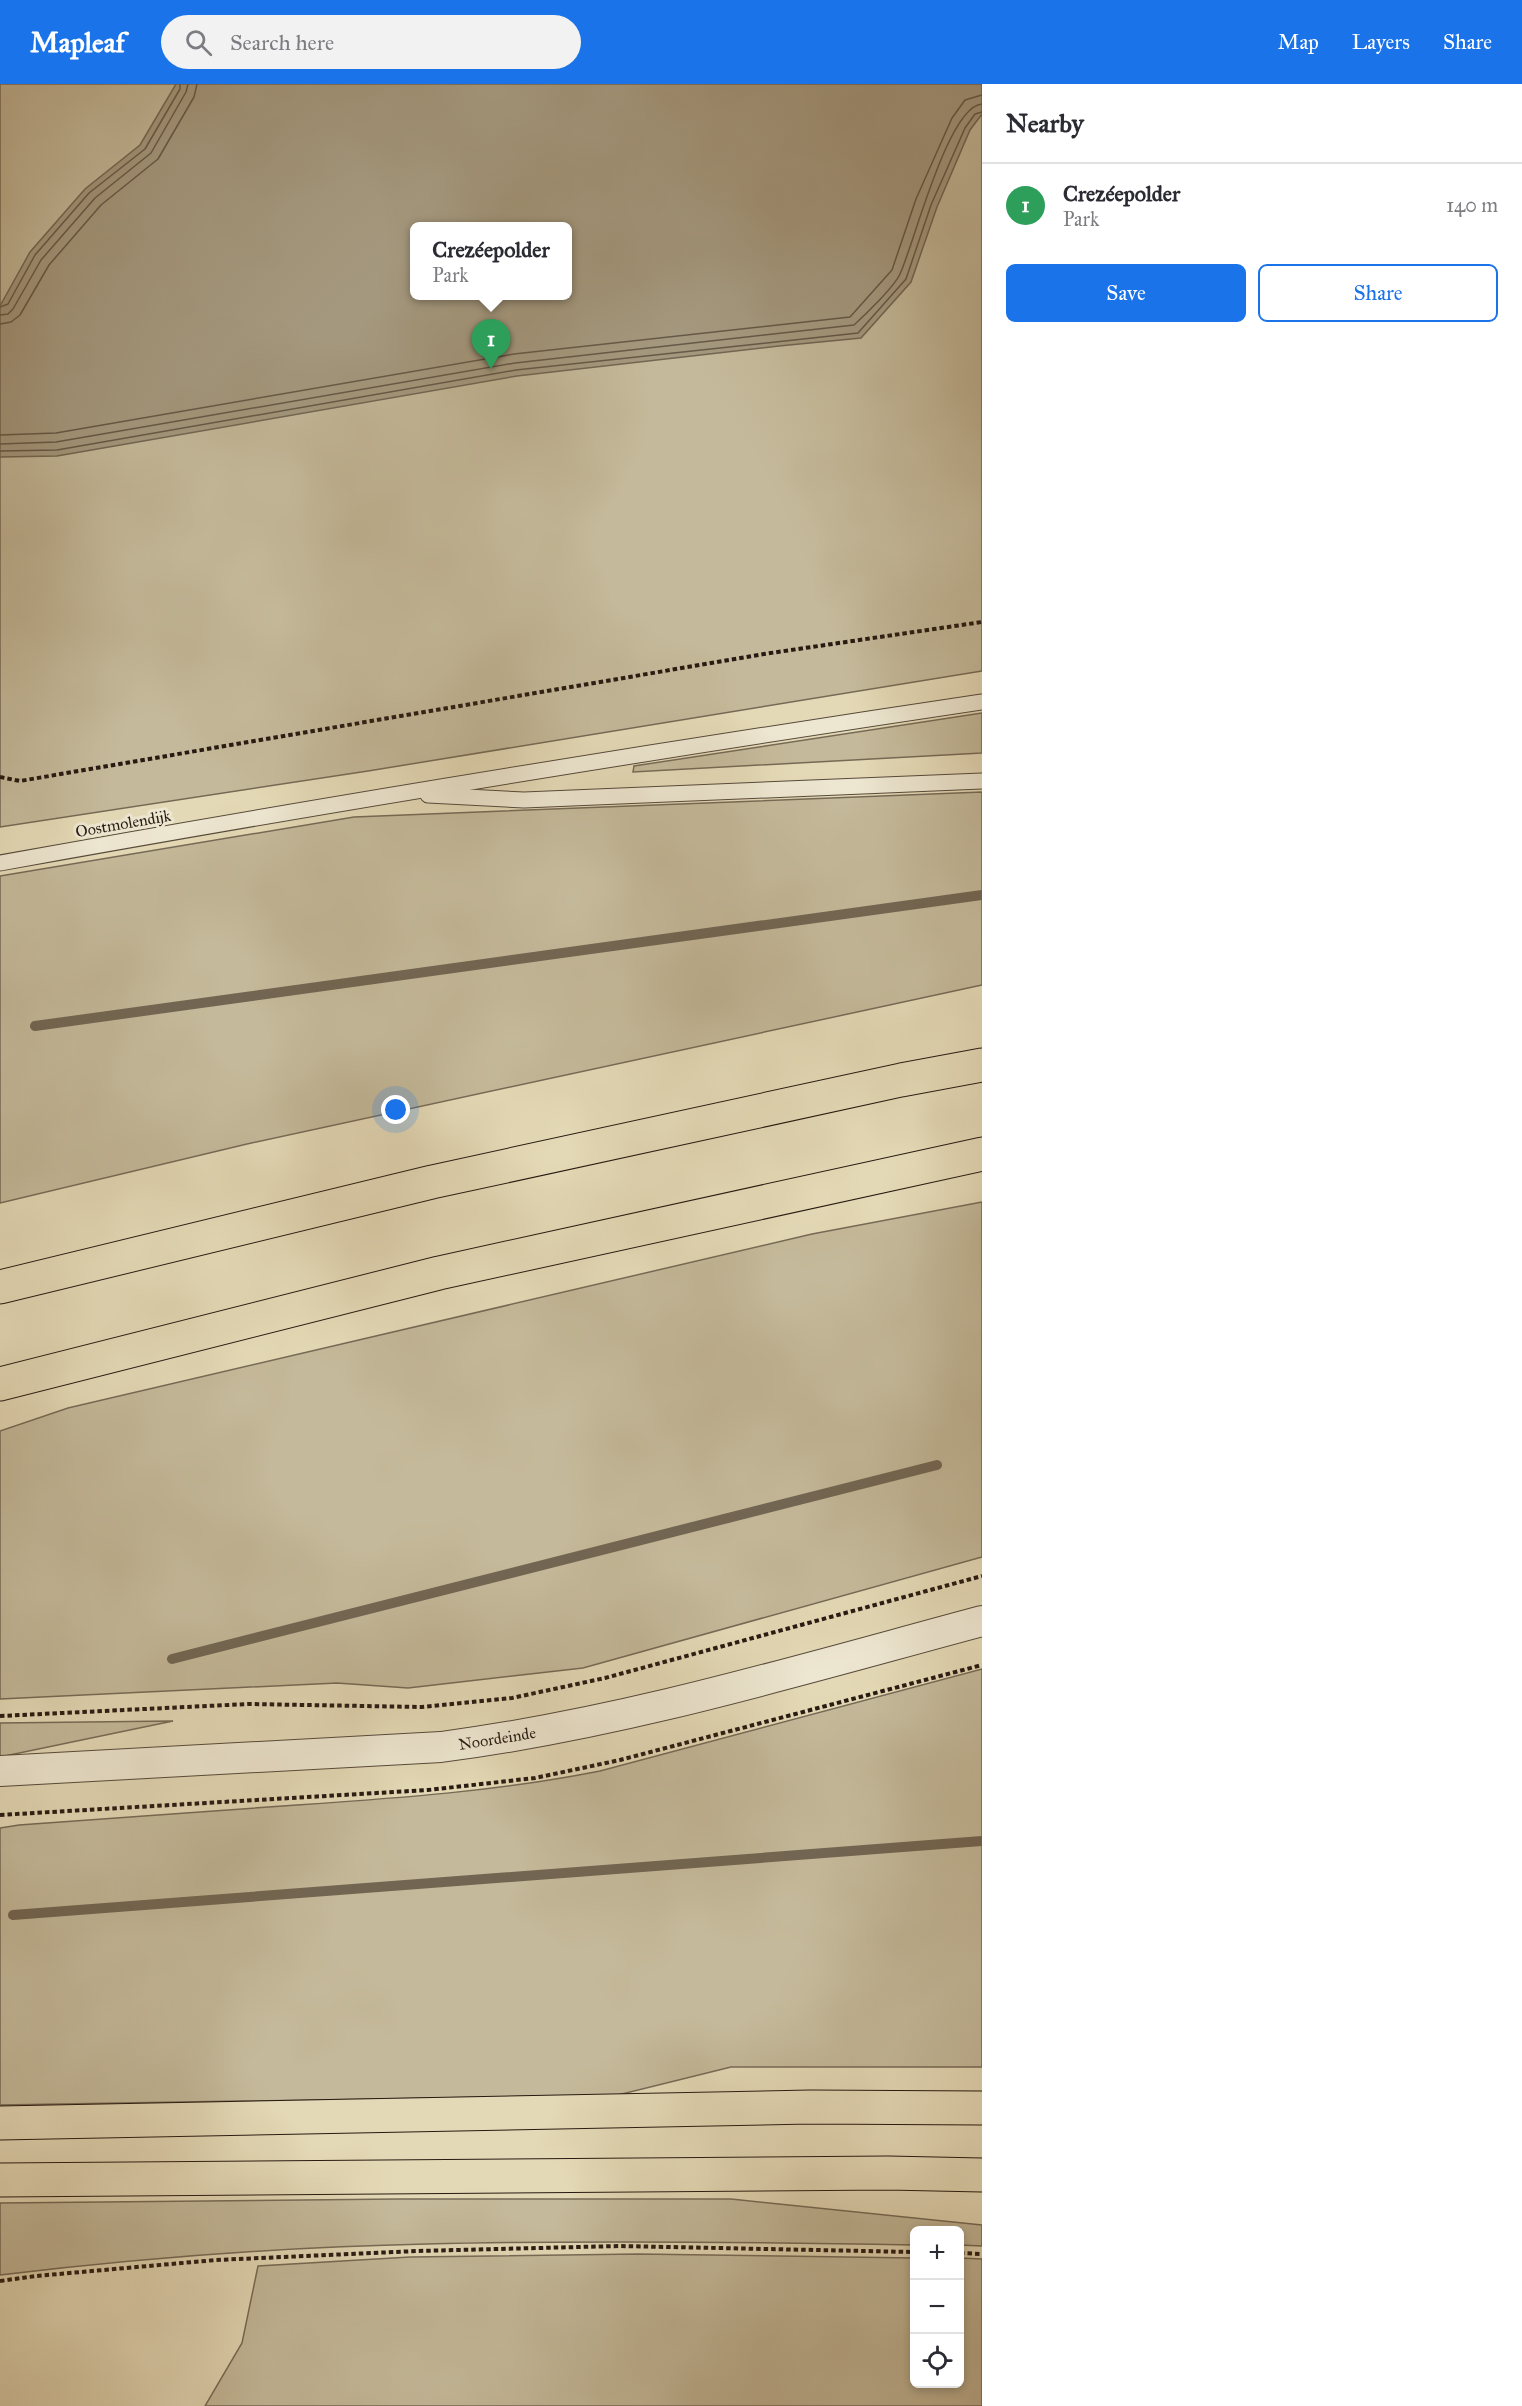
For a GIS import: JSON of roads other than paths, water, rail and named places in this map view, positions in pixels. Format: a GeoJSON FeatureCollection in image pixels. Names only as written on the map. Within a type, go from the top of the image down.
{"type":"FeatureCollection","features":[{"type":"Feature","properties":{"kind":"main road"},"geometry":{"type":"LineString","coordinates":[[0,1287],[432,1182],[890,1082],[982,1065]]}},
{"type":"Feature","properties":{"kind":"main road"},"geometry":{"type":"LineString","coordinates":[[0,1384],[439,1273],[982,1154]]}},
{"type":"Feature","properties":{"kind":"main road"},"geometry":{"type":"LineString","coordinates":[[0,2123],[810,2107],[982,2108]]}},
{"type":"Feature","properties":{"kind":"main road"},"geometry":{"type":"LineString","coordinates":[[0,2180],[876,2173],[982,2175]]}},
{"type":"Feature","properties":{"kind":"street","name":"Noordeinde"},"geometry":{"type":"LineString","coordinates":[[0,1772],[441,1747],[512,1737],[675,1703],[982,1622]]}},
{"type":"Feature","properties":{"kind":"lane"},"geometry":{"type":"LineString","coordinates":[[398,794],[982,702]]}},
{"type":"Feature","properties":{"kind":"lane"},"geometry":{"type":"LineString","coordinates":[[398,794],[524,800],[982,781]]}},
{"type":"Feature","properties":{"kind":"lane","name":"Oostmolendijk"},"geometry":{"type":"LineString","coordinates":[[0,863],[398,794]]}},
{"type":"Feature","properties":{"kind":"water"},"geometry":{"type":"Polygon","coordinates":[[[176,84],[982,84],[982,114],[970,130],[937,207],[911,282],[861,338],[517,376],[57,456],[0,457],[0,306],[30,252],[85,189],[140,145],[176,84]]]}},
{"type":"Feature","properties":{"kind":"waterway"},"geometry":{"type":"LineString","coordinates":[[35,1026],[982,895]]}},
{"type":"Feature","properties":{"kind":"waterway"},"geometry":{"type":"LineString","coordinates":[[172,1659],[937,1465]]}},
{"type":"Feature","properties":{"kind":"waterway"},"geometry":{"type":"LineString","coordinates":[[13,1915],[982,1841]]}},
{"type":"Feature","properties":{"kind":"place","name":"Crezéepolder"},"geometry":{"type":"Point","coordinates":[491,369]}}]}
